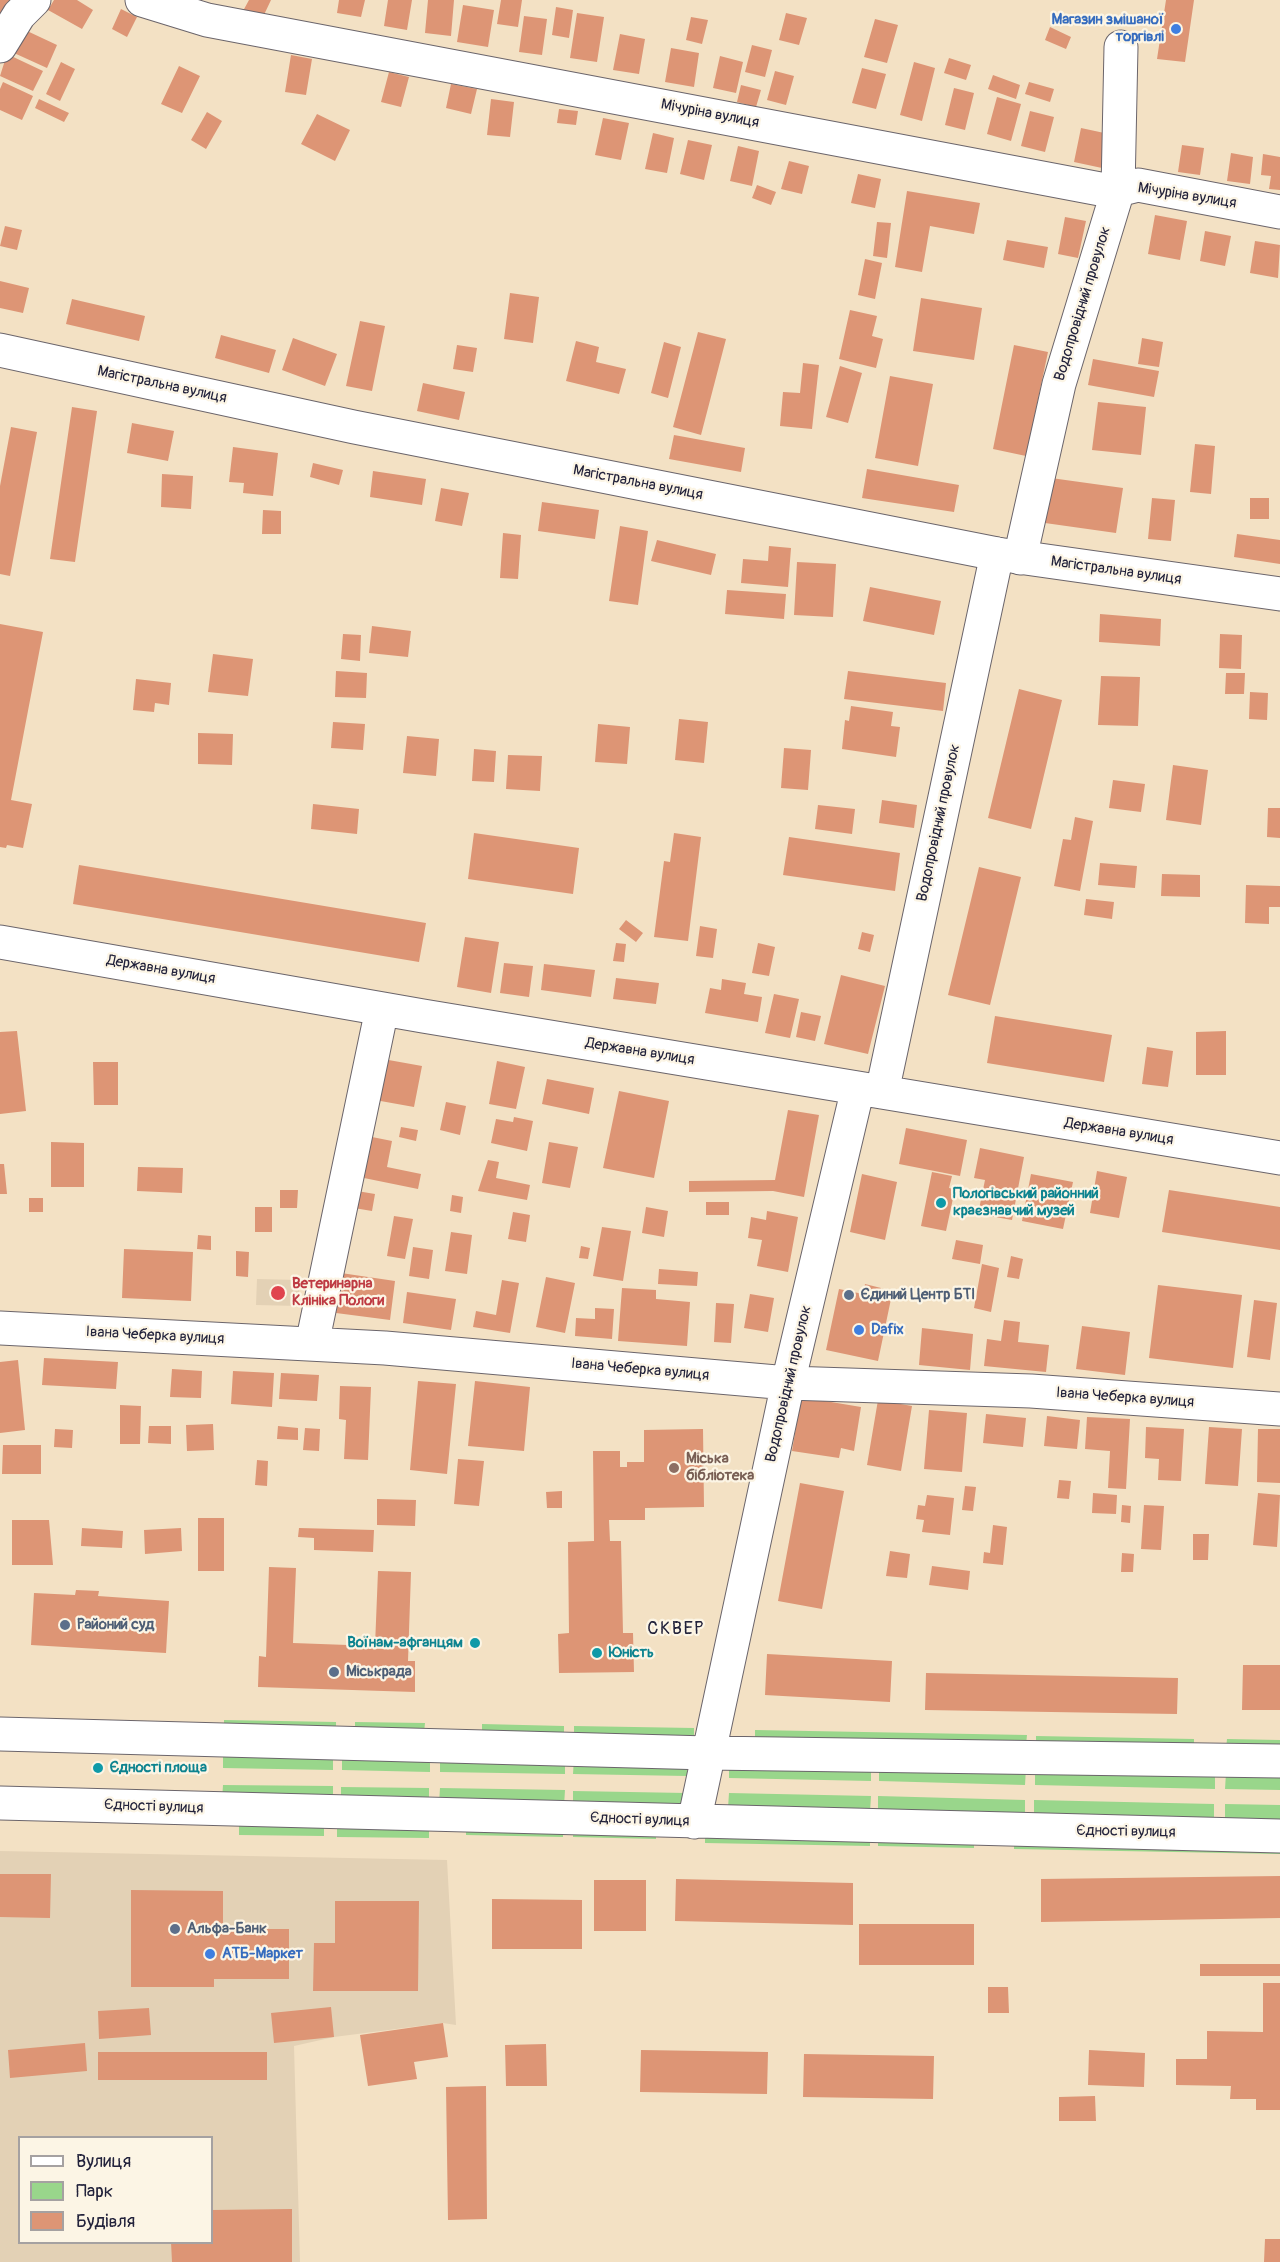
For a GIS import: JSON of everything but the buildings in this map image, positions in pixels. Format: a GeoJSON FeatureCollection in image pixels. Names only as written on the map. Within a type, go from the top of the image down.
{"type":"FeatureCollection","features":[{"type":"Feature","properties":{"kind":"street"},"geometry":{"type":"LineString","coordinates":[[0,46],[19,15],[34,0]]}},
{"type":"Feature","properties":{"kind":"street","name":"Мічуріна вулиця"},"geometry":{"type":"LineString","coordinates":[[142,0],[207,20],[1100,189],[1118,190],[1138,185],[1280,212]]}},
{"type":"Feature","properties":{"kind":"street","name":"Водопровідний провулок"},"geometry":{"type":"LineString","coordinates":[[694,1822],[788,1383],[870,1090],[1008,556],[1118,190],[1121,47]]}},
{"type":"Feature","properties":{"kind":"street","name":"Магістральна вулиця"},"geometry":{"type":"LineString","coordinates":[[0,350],[354,427],[1008,556],[1280,594]]}},
{"type":"Feature","properties":{"kind":"street","name":"Державна вулиця"},"geometry":{"type":"LineString","coordinates":[[0,942],[382,1009],[1280,1158]]}},
{"type":"Feature","properties":{"kind":"street"},"geometry":{"type":"LineString","coordinates":[[312,1344],[382,1009]]}},
{"type":"Feature","properties":{"kind":"street","name":"Івана Чеберка вулиця"},"geometry":{"type":"LineString","coordinates":[[0,1328],[312,1344],[788,1383],[1031,1391],[1280,1409]]}},
{"type":"Feature","properties":{"kind":"street"},"geometry":{"type":"LineString","coordinates":[[0,1734],[708,1753],[1280,1761]]}},
{"type":"Feature","properties":{"kind":"street","name":"Єдності вулиця"},"geometry":{"type":"LineString","coordinates":[[0,1803],[1280,1836]]}},
{"type":"Feature","properties":{"kind":"shaded area","name":"Ветеринарна Клініка Пологи"},"geometry":{"type":"Polygon","coordinates":[[[257,1279],[299,1280],[299,1306],[256,1305],[257,1279]]]}},
{"type":"Feature","properties":{"kind":"shaded area"},"geometry":{"type":"Polygon","coordinates":[[[0,1851],[447,1860],[456,2025],[443,2023],[334,2037],[294,2046],[300,2262],[0,2262],[0,1851]]]}},
{"type":"Feature","properties":{"kind":"green space"},"geometry":{"type":"Polygon","coordinates":[[[224,1720],[336,1722],[336,1731],[224,1730],[224,1720]]]}},
{"type":"Feature","properties":{"kind":"green space"},"geometry":{"type":"Polygon","coordinates":[[[355,1722],[425,1723],[424,1733],[355,1732],[355,1722]]]}},
{"type":"Feature","properties":{"kind":"green space"},"geometry":{"type":"Polygon","coordinates":[[[482,1724],[564,1726],[564,1736],[482,1734],[482,1724]]]}},
{"type":"Feature","properties":{"kind":"green space"},"geometry":{"type":"Polygon","coordinates":[[[574,1726],[694,1728],[694,1738],[574,1736],[574,1726]]]}},
{"type":"Feature","properties":{"kind":"green space"},"geometry":{"type":"Polygon","coordinates":[[[755,1730],[1027,1735],[1026,1745],[755,1740],[755,1730]]]}},
{"type":"Feature","properties":{"kind":"green space"},"geometry":{"type":"Polygon","coordinates":[[[1036,1736],[1194,1739],[1194,1748],[1036,1745],[1036,1736]]]}},
{"type":"Feature","properties":{"kind":"green space"},"geometry":{"type":"Polygon","coordinates":[[[1227,1739],[1280,1740],[1280,1750],[1226,1749],[1227,1739]]]}},
{"type":"Feature","properties":{"kind":"green space"},"geometry":{"type":"Polygon","coordinates":[[[223,1752],[333,1754],[333,1770],[223,1768],[223,1752]]]}},
{"type":"Feature","properties":{"kind":"green space"},"geometry":{"type":"Polygon","coordinates":[[[342,1754],[430,1756],[430,1772],[342,1770],[342,1754]]]}},
{"type":"Feature","properties":{"kind":"green space"},"geometry":{"type":"Polygon","coordinates":[[[440,1756],[565,1758],[565,1774],[440,1772],[440,1756]]]}},
{"type":"Feature","properties":{"kind":"green space"},"geometry":{"type":"Polygon","coordinates":[[[574,1758],[687,1760],[687,1776],[573,1774],[574,1758]]]}},
{"type":"Feature","properties":{"kind":"green space"},"geometry":{"type":"Polygon","coordinates":[[[729,1762],[871,1765],[871,1781],[729,1778],[729,1762]]]}},
{"type":"Feature","properties":{"kind":"green space"},"geometry":{"type":"Polygon","coordinates":[[[879,1765],[1026,1768],[1025,1785],[879,1781],[879,1765]]]}},
{"type":"Feature","properties":{"kind":"green space"},"geometry":{"type":"Polygon","coordinates":[[[1035,1768],[1215,1772],[1215,1789],[1035,1785],[1035,1768]]]}},
{"type":"Feature","properties":{"kind":"green space"},"geometry":{"type":"Polygon","coordinates":[[[1226,1773],[1280,1774],[1280,1790],[1225,1789],[1226,1773]]]}},
{"type":"Feature","properties":{"kind":"green space"},"geometry":{"type":"Polygon","coordinates":[[[223,1785],[333,1786],[333,1802],[222,1800],[223,1785]]]}},
{"type":"Feature","properties":{"kind":"green space"},"geometry":{"type":"Polygon","coordinates":[[[341,1787],[429,1788],[429,1804],[341,1802],[341,1787]]]}},
{"type":"Feature","properties":{"kind":"green space"},"geometry":{"type":"Polygon","coordinates":[[[440,1788],[565,1790],[564,1806],[439,1804],[440,1788]]]}},
{"type":"Feature","properties":{"kind":"green space"},"geometry":{"type":"Polygon","coordinates":[[[573,1791],[686,1793],[686,1808],[573,1806],[573,1791]]]}},
{"type":"Feature","properties":{"kind":"green space"},"geometry":{"type":"Polygon","coordinates":[[[729,1793],[871,1796],[870,1812],[728,1808],[729,1793]]]}},
{"type":"Feature","properties":{"kind":"green space"},"geometry":{"type":"Polygon","coordinates":[[[878,1796],[1025,1800],[1025,1815],[878,1811],[878,1796]]]}},
{"type":"Feature","properties":{"kind":"green space"},"geometry":{"type":"Polygon","coordinates":[[[1034,1800],[1214,1804],[1214,1819],[1034,1815],[1034,1800]]]}},
{"type":"Feature","properties":{"kind":"green space"},"geometry":{"type":"Polygon","coordinates":[[[1225,1804],[1280,1805],[1280,1821],[1225,1819],[1225,1804]]]}},
{"type":"Feature","properties":{"kind":"green space"},"geometry":{"type":"Polygon","coordinates":[[[239,1826],[324,1827],[324,1836],[239,1835],[239,1826]]]}},
{"type":"Feature","properties":{"kind":"green space"},"geometry":{"type":"Polygon","coordinates":[[[466,1826],[563,1827],[563,1837],[466,1835],[466,1826]]]}},
{"type":"Feature","properties":{"kind":"green space"},"geometry":{"type":"Polygon","coordinates":[[[337,1827],[429,1829],[429,1838],[337,1837],[337,1827]]]}},
{"type":"Feature","properties":{"kind":"green space"},"geometry":{"type":"Polygon","coordinates":[[[573,1828],[656,1829],[656,1839],[573,1837],[573,1828]]]}},
{"type":"Feature","properties":{"kind":"green space"},"geometry":{"type":"Polygon","coordinates":[[[705,1834],[870,1837],[870,1846],[705,1843],[705,1834]]]}},
{"type":"Feature","properties":{"kind":"green space"},"geometry":{"type":"Polygon","coordinates":[[[878,1837],[974,1839],[974,1848],[878,1846],[878,1837]]]}},
{"type":"Feature","properties":{"kind":"green space"},"geometry":{"type":"Polygon","coordinates":[[[1014,1840],[1280,1844],[1280,1854],[1014,1849],[1014,1840]]]}},
{"type":"Feature","properties":{"kind":"place","name":"Магазин змішаної торгівлі"},"geometry":{"type":"Point","coordinates":[1176,29]}},
{"type":"Feature","properties":{"kind":"place","name":"Пологівський районний краєзнавчий музей"},"geometry":{"type":"Point","coordinates":[941,1203]}},
{"type":"Feature","properties":{"kind":"place","name":"Ветеринарна Клініка Пологи"},"geometry":{"type":"Point","coordinates":[278,1293]}},
{"type":"Feature","properties":{"kind":"place","name":"Єдиний Центр БТІ"},"geometry":{"type":"Point","coordinates":[849,1295]}},
{"type":"Feature","properties":{"kind":"place","name":"Dafix"},"geometry":{"type":"Point","coordinates":[859,1330]}},
{"type":"Feature","properties":{"kind":"place","name":"Міська бібліотека"},"geometry":{"type":"Point","coordinates":[674,1468]}},
{"type":"Feature","properties":{"kind":"place","name":"Районий суд"},"geometry":{"type":"Point","coordinates":[65,1625]}},
{"type":"Feature","properties":{"kind":"place","name":"Воїнам-афганцям"},"geometry":{"type":"Point","coordinates":[475,1643]}},
{"type":"Feature","properties":{"kind":"place","name":"Юність"},"geometry":{"type":"Point","coordinates":[597,1653]}},
{"type":"Feature","properties":{"kind":"place","name":"Міськрада"},"geometry":{"type":"Point","coordinates":[334,1672]}},
{"type":"Feature","properties":{"kind":"place","name":"Єдності площа"},"geometry":{"type":"Point","coordinates":[98,1768]}},
{"type":"Feature","properties":{"kind":"place","name":"Альфа-Банк"},"geometry":{"type":"Point","coordinates":[175,1929]}},
{"type":"Feature","properties":{"kind":"place","name":"АТБ-Маркет"},"geometry":{"type":"Point","coordinates":[210,1954]}},
{"type":"Feature","properties":{"kind":"district","name":"СКВЕР"},"geometry":{"type":"Point","coordinates":[676,1629]}}]}
